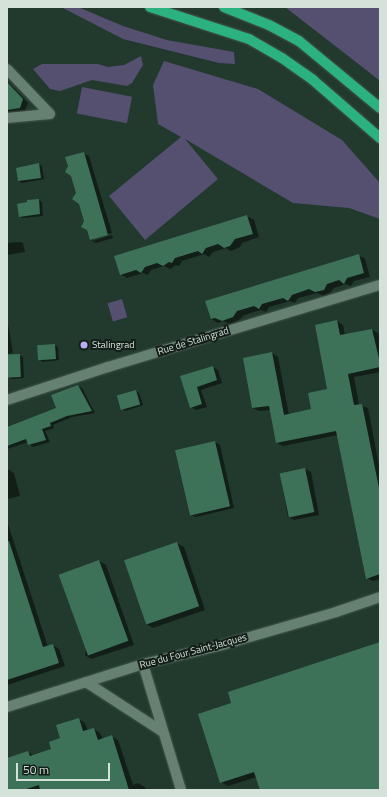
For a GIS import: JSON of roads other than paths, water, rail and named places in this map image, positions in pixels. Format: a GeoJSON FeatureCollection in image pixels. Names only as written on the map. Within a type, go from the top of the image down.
{"type":"FeatureCollection","features":[{"type":"Feature","properties":{"kind":"main road"},"geometry":{"type":"LineString","coordinates":[[150,7],[249,39],[282,58],[313,80],[380,138]]}},
{"type":"Feature","properties":{"kind":"main road"},"geometry":{"type":"LineString","coordinates":[[224,7],[269,25],[299,41],[380,108]]}},
{"type":"Feature","properties":{"kind":"street"},"geometry":{"type":"LineString","coordinates":[[7,69],[50,114],[7,118]]}},
{"type":"Feature","properties":{"kind":"street","name":"Rue de Stalingrad"},"geometry":{"type":"LineString","coordinates":[[7,400],[108,367],[380,285]]}},
{"type":"Feature","properties":{"kind":"street","name":"Rue du Four Saint-Jacques"},"geometry":{"type":"LineString","coordinates":[[7,707],[143,664],[222,645],[380,598]]}},
{"type":"Feature","properties":{"kind":"street"},"geometry":{"type":"LineString","coordinates":[[143,664],[181,790]]}},
{"type":"Feature","properties":{"kind":"street"},"geometry":{"type":"LineString","coordinates":[[86,682],[163,732]]}},
{"type":"Feature","properties":{"kind":"place","name":"Stalingrad"},"geometry":{"type":"Point","coordinates":[84,345]}}]}
